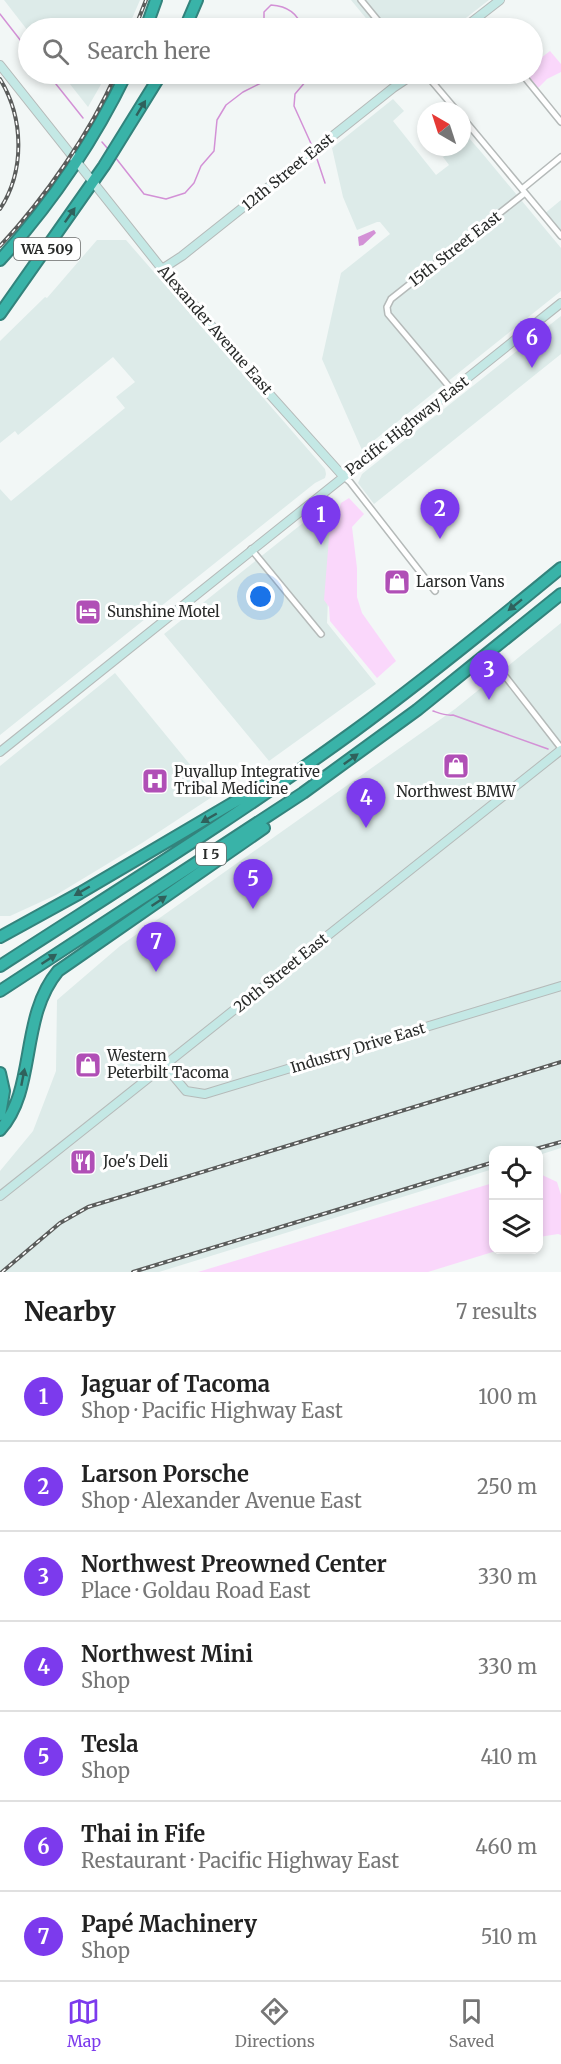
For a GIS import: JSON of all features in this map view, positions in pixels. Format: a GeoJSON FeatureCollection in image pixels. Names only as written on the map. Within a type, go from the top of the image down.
{"type":"FeatureCollection","features":[{"type":"Feature","properties":{"kind":"highway"},"geometry":{"type":"LineString","coordinates":[[150,18],[156,0]]}},
{"type":"Feature","properties":{"kind":"highway"},"geometry":{"type":"LineString","coordinates":[[189,18],[197,0]]}},
{"type":"Feature","properties":{"kind":"highway","name":"WA 509"},"geometry":{"type":"LineString","coordinates":[[0,260],[39,215],[77,162],[121,84]]}},
{"type":"Feature","properties":{"kind":"highway","name":"WA 509"},"geometry":{"type":"LineString","coordinates":[[0,314],[93,183],[155,84]]}},
{"type":"Feature","properties":{"kind":"highway","name":"I 5"},"geometry":{"type":"LineString","coordinates":[[0,966],[257,800],[366,722],[561,568]]}},
{"type":"Feature","properties":{"kind":"highway","name":"I 5"},"geometry":{"type":"LineString","coordinates":[[0,991],[303,793],[417,710],[561,594]]}},
{"type":"Feature","properties":{"kind":"highway"},"geometry":{"type":"LineString","coordinates":[[0,937],[254,792],[366,722]]}},
{"type":"Feature","properties":{"kind":"highway"},"geometry":{"type":"LineString","coordinates":[[0,1130],[9,1119],[17,1102],[39,1004],[50,981],[58,971],[234,850],[281,815],[303,793]]}},
{"type":"Feature","properties":{"kind":"highway"},"geometry":{"type":"LineString","coordinates":[[0,1073],[4,1091],[0,1115]]}},
{"type":"Feature","properties":{"kind":"main road"},"geometry":{"type":"LineString","coordinates":[[477,18],[500,0]]}},
{"type":"Feature","properties":{"kind":"main road","name":"Alexander Avenue East"},"geometry":{"type":"LineString","coordinates":[[0,65],[162,269],[335,470],[343,476]]}},
{"type":"Feature","properties":{"kind":"main road","name":"12th Street East"},"geometry":{"type":"LineString","coordinates":[[393,88],[396,84]]}},
{"type":"Feature","properties":{"kind":"main road","name":"12th Street East"},"geometry":{"type":"LineString","coordinates":[[162,269],[182,256],[399,84]]}},
{"type":"Feature","properties":{"kind":"main road","name":"12th Street East"},"geometry":{"type":"LineString","coordinates":[[169,277],[182,256]]}},
{"type":"Feature","properties":{"kind":"main road","name":"Pacific Highway East"},"geometry":{"type":"LineString","coordinates":[[0,752],[561,303]]}},
{"type":"Feature","properties":{"kind":"main road","name":"20th Street East"},"geometry":{"type":"LineString","coordinates":[[0,1196],[561,749]]}},
{"type":"Feature","properties":{"kind":"main road","name":"Industry Drive East"},"geometry":{"type":"LineString","coordinates":[[165,1066],[186,1091],[205,1094],[561,986]]}},
{"type":"Feature","properties":{"kind":"street"},"geometry":{"type":"LineString","coordinates":[[361,0],[376,18]]}},
{"type":"Feature","properties":{"kind":"street"},"geometry":{"type":"LineString","coordinates":[[435,84],[450,102]]}},
{"type":"Feature","properties":{"kind":"street"},"geometry":{"type":"LineString","coordinates":[[530,84],[561,123]]}},
{"type":"Feature","properties":{"kind":"street"},"geometry":{"type":"LineString","coordinates":[[471,128],[561,236]]}},
{"type":"Feature","properties":{"kind":"street","name":"15th Street East"},"geometry":{"type":"LineString","coordinates":[[452,390],[388,314],[387,307],[390,299],[524,191],[561,157]]}},
{"type":"Feature","properties":{"kind":"street","name":"Alexander Avenue East"},"geometry":{"type":"LineString","coordinates":[[343,476],[435,591]]}},
{"type":"Feature","properties":{"kind":"street"},"geometry":{"type":"LineString","coordinates":[[251,549],[321,634]]}},
{"type":"Feature","properties":{"kind":"street"},"geometry":{"type":"LineString","coordinates":[[505,676],[561,749]]}},
{"type":"Feature","properties":{"kind":"shaded area"},"geometry":{"type":"Polygon","coordinates":[[[4,0],[140,0],[132,18],[18,18],[4,0]]]}},
{"type":"Feature","properties":{"kind":"shaded area"},"geometry":{"type":"Polygon","coordinates":[[[351,0],[489,0],[466,18],[366,18],[351,0]]]}},
{"type":"Feature","properties":{"kind":"shaded area"},"geometry":{"type":"Polygon","coordinates":[[[550,51],[561,64],[561,72],[543,83],[543,56],[550,51]]]}},
{"type":"Feature","properties":{"kind":"shaded area"},"geometry":{"type":"Polygon","coordinates":[[[70,84],[101,84],[88,107],[70,84]]]}},
{"type":"Feature","properties":{"kind":"shaded area"},"geometry":{"type":"Polygon","coordinates":[[[393,99],[404,111],[393,121],[417,151],[417,156],[421,156],[436,175],[449,165],[444,156],[471,156],[471,140],[561,248],[561,291],[362,450],[322,359],[341,273],[390,234],[380,222],[357,230],[343,197],[332,148],[393,99]]]}},
{"type":"Feature","properties":{"kind":"shaded area"},"geometry":{"type":"Polygon","coordinates":[[[561,200],[561,234],[544,214],[561,200]]]}},
{"type":"Feature","properties":{"kind":"shaded area"},"geometry":{"type":"Polygon","coordinates":[[[374,230],[376,233],[359,246],[358,237],[374,230]]]}},
{"type":"Feature","properties":{"kind":"shaded area"},"geometry":{"type":"Polygon","coordinates":[[[97,240],[126,240],[325,469],[326,474],[325,478],[315,483],[0,735],[0,489],[11,501],[125,408],[116,397],[135,382],[113,357],[18,435],[15,431],[0,443],[0,341],[45,297],[47,298],[97,240]]]}},
{"type":"Feature","properties":{"kind":"shaded area"},"geometry":{"type":"Polygon","coordinates":[[[561,316],[561,354],[374,504],[358,483],[362,474],[561,316]]]}},
{"type":"Feature","properties":{"kind":"shaded area"},"geometry":{"type":"Polygon","coordinates":[[[349,498],[364,514],[352,527],[357,568],[357,597],[362,613],[396,661],[377,678],[330,621],[329,607],[324,600],[330,525],[337,517],[341,503],[349,498]]]}},
{"type":"Feature","properties":{"kind":"shaded area"},"geometry":{"type":"Polygon","coordinates":[[[327,501],[340,516],[331,527],[327,623],[376,684],[269,761],[164,634],[323,507],[327,501]]]}},
{"type":"Feature","properties":{"kind":"shaded area"},"geometry":{"type":"Polygon","coordinates":[[[561,623],[561,1148],[543,1154],[543,1146],[489,1146],[489,1170],[159,1272],[0,1272],[0,1171],[33,1131],[56,1071],[57,1000],[120,946],[455,709],[561,623]]]}},
{"type":"Feature","properties":{"kind":"shaded area"},"geometry":{"type":"Polygon","coordinates":[[[115,673],[215,795],[56,895],[10,916],[0,916],[0,766],[115,673]]]}},
{"type":"Feature","properties":{"kind":"shaded area"},"geometry":{"type":"Polygon","coordinates":[[[543,1175],[557,1182],[561,1195],[561,1235],[543,1236],[543,1175]]]}},
{"type":"Feature","properties":{"kind":"shaded area"},"geometry":{"type":"Polygon","coordinates":[[[489,1184],[489,1253],[428,1272],[198,1272],[489,1184]]]}},
{"type":"Feature","properties":{"kind":"waterway"},"geometry":{"type":"LineString","coordinates":[[264,18],[264,12],[271,5],[291,11],[298,18]]}},
{"type":"Feature","properties":{"kind":"waterway"},"geometry":{"type":"LineString","coordinates":[[0,14],[18,37]]}},
{"type":"Feature","properties":{"kind":"waterway"},"geometry":{"type":"LineString","coordinates":[[56,84],[83,118]]}},
{"type":"Feature","properties":{"kind":"waterway"},"geometry":{"type":"LineString","coordinates":[[115,157],[144,194],[166,199],[185,193],[194,183],[201,166],[214,151],[217,120],[226,105],[243,92],[259,84]]}},
{"type":"Feature","properties":{"kind":"waterway"},"geometry":{"type":"LineString","coordinates":[[304,84],[295,94],[294,106],[313,148]]}},
{"type":"Feature","properties":{"kind":"waterway"},"geometry":{"type":"LineString","coordinates":[[102,142],[108,149]]}},
{"type":"Feature","properties":{"kind":"waterway"},"geometry":{"type":"LineString","coordinates":[[315,153],[325,183]]}},
{"type":"Feature","properties":{"kind":"waterway"},"geometry":{"type":"LineString","coordinates":[[433,711],[453,715],[548,749]]}},
{"type":"Feature","properties":{"kind":"railway"},"geometry":{"type":"LineString","coordinates":[[139,18],[146,0]]}},
{"type":"Feature","properties":{"kind":"railway"},"geometry":{"type":"LineString","coordinates":[[0,79],[14,110],[18,144],[14,178],[0,209]]}},
{"type":"Feature","properties":{"kind":"railway"},"geometry":{"type":"LineString","coordinates":[[0,246],[33,208],[65,164],[93,119],[111,84]]}},
{"type":"Feature","properties":{"kind":"railway"},"geometry":{"type":"LineString","coordinates":[[2,1272],[60,1223],[88,1207],[561,1062]]}},
{"type":"Feature","properties":{"kind":"railway"},"geometry":{"type":"LineString","coordinates":[[543,1147],[561,1142]]}},
{"type":"Feature","properties":{"kind":"railway"},"geometry":{"type":"LineString","coordinates":[[133,1272],[489,1164]]}},
{"type":"Feature","properties":{"kind":"place","name":"Thai in Fife"},"geometry":{"type":"Point","coordinates":[532,368]}},
{"type":"Feature","properties":{"kind":"place","name":"Larson Porsche"},"geometry":{"type":"Point","coordinates":[440,539]}},
{"type":"Feature","properties":{"kind":"place","name":"Jaguar of Tacoma"},"geometry":{"type":"Point","coordinates":[321,545]}},
{"type":"Feature","properties":{"kind":"place","name":"Larson Vans"},"geometry":{"type":"Point","coordinates":[397,582]}},
{"type":"Feature","properties":{"kind":"place","name":"Sunshine Motel"},"geometry":{"type":"Point","coordinates":[88,612]}},
{"type":"Feature","properties":{"kind":"place","name":"Northwest Preowned Center"},"geometry":{"type":"Point","coordinates":[489,700]}},
{"type":"Feature","properties":{"kind":"place","name":"Northwest BMW"},"geometry":{"type":"Point","coordinates":[456,766]}},
{"type":"Feature","properties":{"kind":"place","name":"Puyallup Integrative Tribal Medicine"},"geometry":{"type":"Point","coordinates":[155,781]}},
{"type":"Feature","properties":{"kind":"place","name":"Northwest Mini"},"geometry":{"type":"Point","coordinates":[366,828]}},
{"type":"Feature","properties":{"kind":"place","name":"Tesla"},"geometry":{"type":"Point","coordinates":[253,909]}},
{"type":"Feature","properties":{"kind":"place","name":"Papé Machinery"},"geometry":{"type":"Point","coordinates":[156,972]}},
{"type":"Feature","properties":{"kind":"place","name":"Western Peterbilt Tacoma"},"geometry":{"type":"Point","coordinates":[88,1065]}},
{"type":"Feature","properties":{"kind":"place","name":"Joe's Deli"},"geometry":{"type":"Point","coordinates":[83,1162]}}]}
